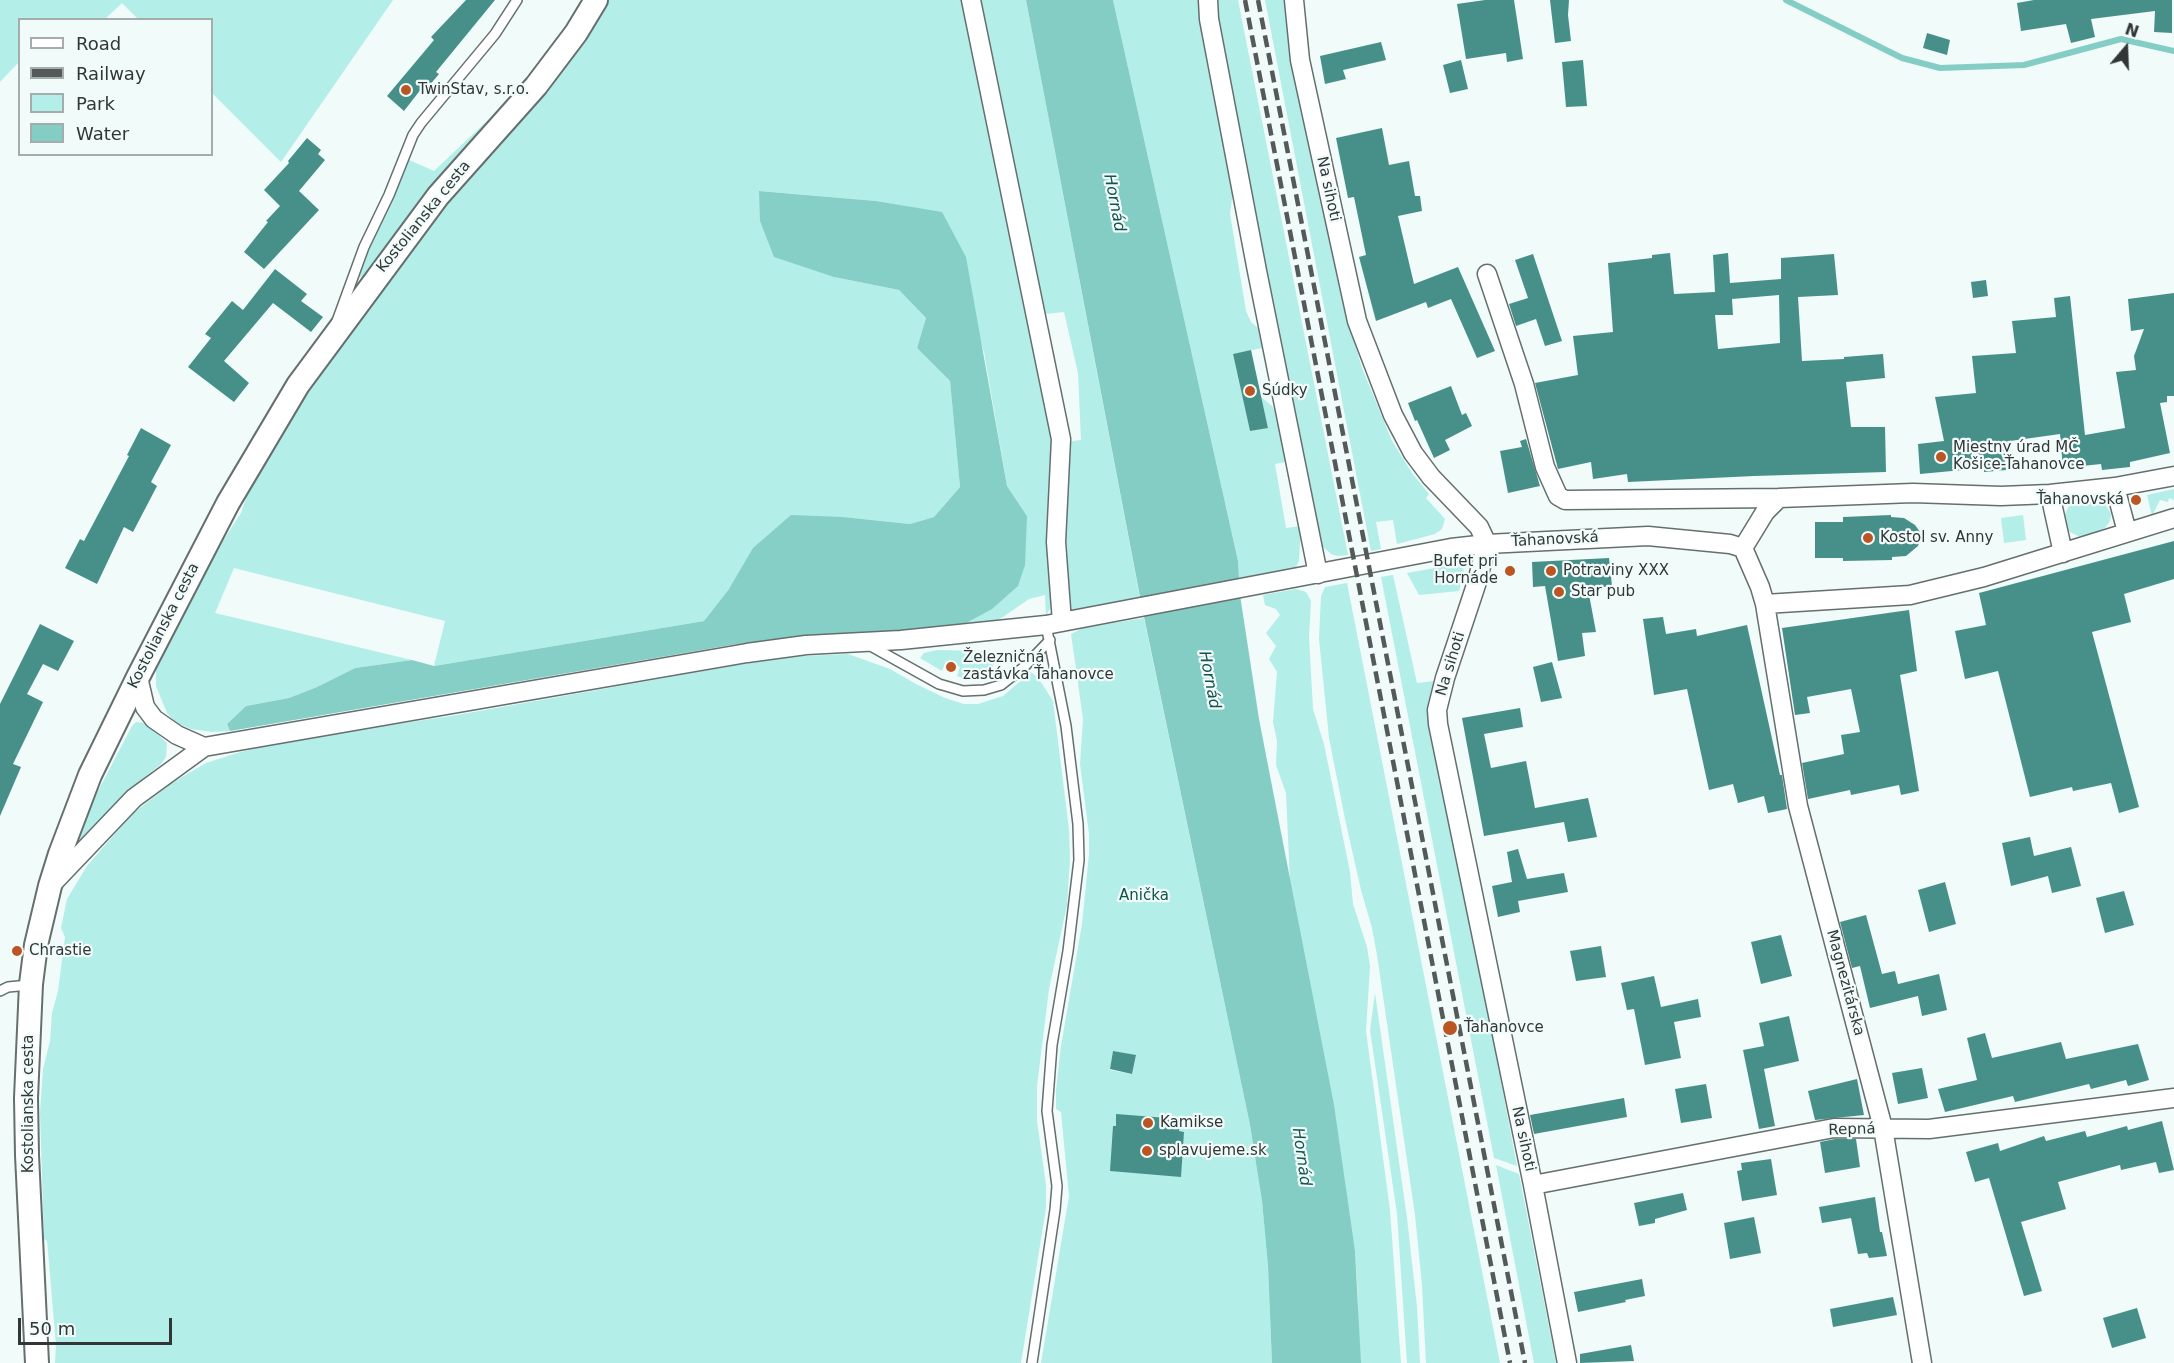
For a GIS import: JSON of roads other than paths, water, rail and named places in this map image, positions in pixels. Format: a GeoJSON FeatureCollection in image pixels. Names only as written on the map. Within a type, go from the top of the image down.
{"type":"FeatureCollection","features":[{"type":"Feature","properties":{"kind":"street","name":"Kostolianska cesta"},"geometry":{"type":"LineString","coordinates":[[37,1363],[27,1155],[31,984],[36,945],[50,886],[90,776],[138,677],[244,474],[298,385],[438,196],[536,86],[576,33],[596,0]]}},
{"type":"Feature","properties":{"kind":"street"},"geometry":{"type":"LineString","coordinates":[[971,0],[1061,439],[1053,629]]}},
{"type":"Feature","properties":{"kind":"street"},"geometry":{"type":"LineString","coordinates":[[1208,0],[1209,19],[1255,261],[1318,574]]}},
{"type":"Feature","properties":{"kind":"street","name":"Na sihoti"},"geometry":{"type":"LineString","coordinates":[[1294,0],[1300,60],[1347,284],[1357,321],[1393,415],[1413,453],[1431,477],[1479,526],[1487,544],[1445,678],[1437,710],[1438,723],[1533,1185],[1567,1363]]}},
{"type":"Feature","properties":{"kind":"street"},"geometry":{"type":"LineString","coordinates":[[1487,274],[1524,384],[1545,467],[1558,496],[1565,500],[1779,498],[1913,493],[2001,496],[2050,494],[2115,487],[2174,476]]}},
{"type":"Feature","properties":{"kind":"street"},"geometry":{"type":"LineString","coordinates":[[2115,487],[2127,532]]}},
{"type":"Feature","properties":{"kind":"street"},"geometry":{"type":"LineString","coordinates":[[2050,494],[2063,553]]}},
{"type":"Feature","properties":{"kind":"street"},"geometry":{"type":"LineString","coordinates":[[1779,498],[1765,512],[1743,548],[1760,586],[1765,604],[1910,595],[1984,578],[2174,518]]}},
{"type":"Feature","properties":{"kind":"street","name":"Ťahanovská"},"geometry":{"type":"LineString","coordinates":[[204,747],[712,658],[806,645],[1053,629],[1082,619],[1452,548],[1487,544],[1648,536],[1723,543],[1743,548]]}},
{"type":"Feature","properties":{"kind":"street","name":"Magnezitárska"},"geometry":{"type":"LineString","coordinates":[[1765,604],[1798,806],[1883,1128],[1922,1363]]}},
{"type":"Feature","properties":{"kind":"street"},"geometry":{"type":"LineString","coordinates":[[50,886],[134,798],[204,747],[177,735],[154,719],[145,707],[138,677]]}},
{"type":"Feature","properties":{"kind":"street","name":"Repná"},"geometry":{"type":"LineString","coordinates":[[1533,1185],[1834,1128],[1929,1129],[2174,1098]]}},
{"type":"Feature","properties":{"kind":"lane"},"geometry":{"type":"LineString","coordinates":[[332,337],[364,247],[413,135],[495,34],[517,0]]}},
{"type":"Feature","properties":{"kind":"lane"},"geometry":{"type":"LineString","coordinates":[[862,642],[939,684],[963,691],[984,690],[1000,684],[1024,667],[1053,629]]}},
{"type":"Feature","properties":{"kind":"lane"},"geometry":{"type":"LineString","coordinates":[[1032,1363],[1057,1185],[1047,1111],[1052,1045],[1068,951],[1079,860],[1078,824],[1053,629]]}},
{"type":"Feature","properties":{"kind":"lane"},"geometry":{"type":"LineString","coordinates":[[0,991],[8,987],[31,984]]}},
{"type":"Feature","properties":{"kind":"water","name":"Hornád"},"geometry":{"type":"Polygon","coordinates":[[[1026,0],[1113,0],[1238,561],[1240,595],[1259,719],[1334,1105],[1355,1251],[1361,1363],[1272,1363],[1268,1266],[1262,1201],[1250,1125],[1142,607],[1026,0]]]}},
{"type":"Feature","properties":{"kind":"waterway"},"geometry":{"type":"LineString","coordinates":[[1786,0],[1902,58],[1940,68],[2024,65],[2121,39],[2174,51]]}},
{"type":"Feature","properties":{"kind":"railway"},"geometry":{"type":"LineString","coordinates":[[1245,0],[1510,1363]]}},
{"type":"Feature","properties":{"kind":"railway"},"geometry":{"type":"LineString","coordinates":[[1258,0],[1525,1363]]}},
{"type":"Feature","properties":{"kind":"place","name":"TwinStav, s.r.o."},"geometry":{"type":"Point","coordinates":[406,90]}},
{"type":"Feature","properties":{"kind":"place","name":"Súdky"},"geometry":{"type":"Point","coordinates":[1250,391]}},
{"type":"Feature","properties":{"kind":"place","name":"Miestny úrad MČ Košice-Ťahanovce"},"geometry":{"type":"Point","coordinates":[1941,457]}},
{"type":"Feature","properties":{"kind":"place","name":"Ťahanovská"},"geometry":{"type":"Point","coordinates":[2136,500]}},
{"type":"Feature","properties":{"kind":"place","name":"Kostol sv. Anny"},"geometry":{"type":"Point","coordinates":[1868,538]}},
{"type":"Feature","properties":{"kind":"place","name":"Bufet pri Hornáde"},"geometry":{"type":"Point","coordinates":[1510,571]}},
{"type":"Feature","properties":{"kind":"place","name":"Potraviny XXX"},"geometry":{"type":"Point","coordinates":[1551,571]}},
{"type":"Feature","properties":{"kind":"place","name":"Star pub"},"geometry":{"type":"Point","coordinates":[1559,592]}},
{"type":"Feature","properties":{"kind":"place","name":"Železničná zastávka Ťahanovce"},"geometry":{"type":"Point","coordinates":[951,667]}},
{"type":"Feature","properties":{"kind":"place","name":"Chrastie"},"geometry":{"type":"Point","coordinates":[17,951]}},
{"type":"Feature","properties":{"kind":"place","name":"Ťahanovce"},"geometry":{"type":"Point","coordinates":[1450,1028]}},
{"type":"Feature","properties":{"kind":"place","name":"Kamikse"},"geometry":{"type":"Point","coordinates":[1148,1123]}},
{"type":"Feature","properties":{"kind":"place","name":"splavujeme.sk"},"geometry":{"type":"Point","coordinates":[1147,1151]}},
{"type":"Feature","properties":{"kind":"park label","name":"Anička"},"geometry":{"type":"Point","coordinates":[1144,896]}}]}
